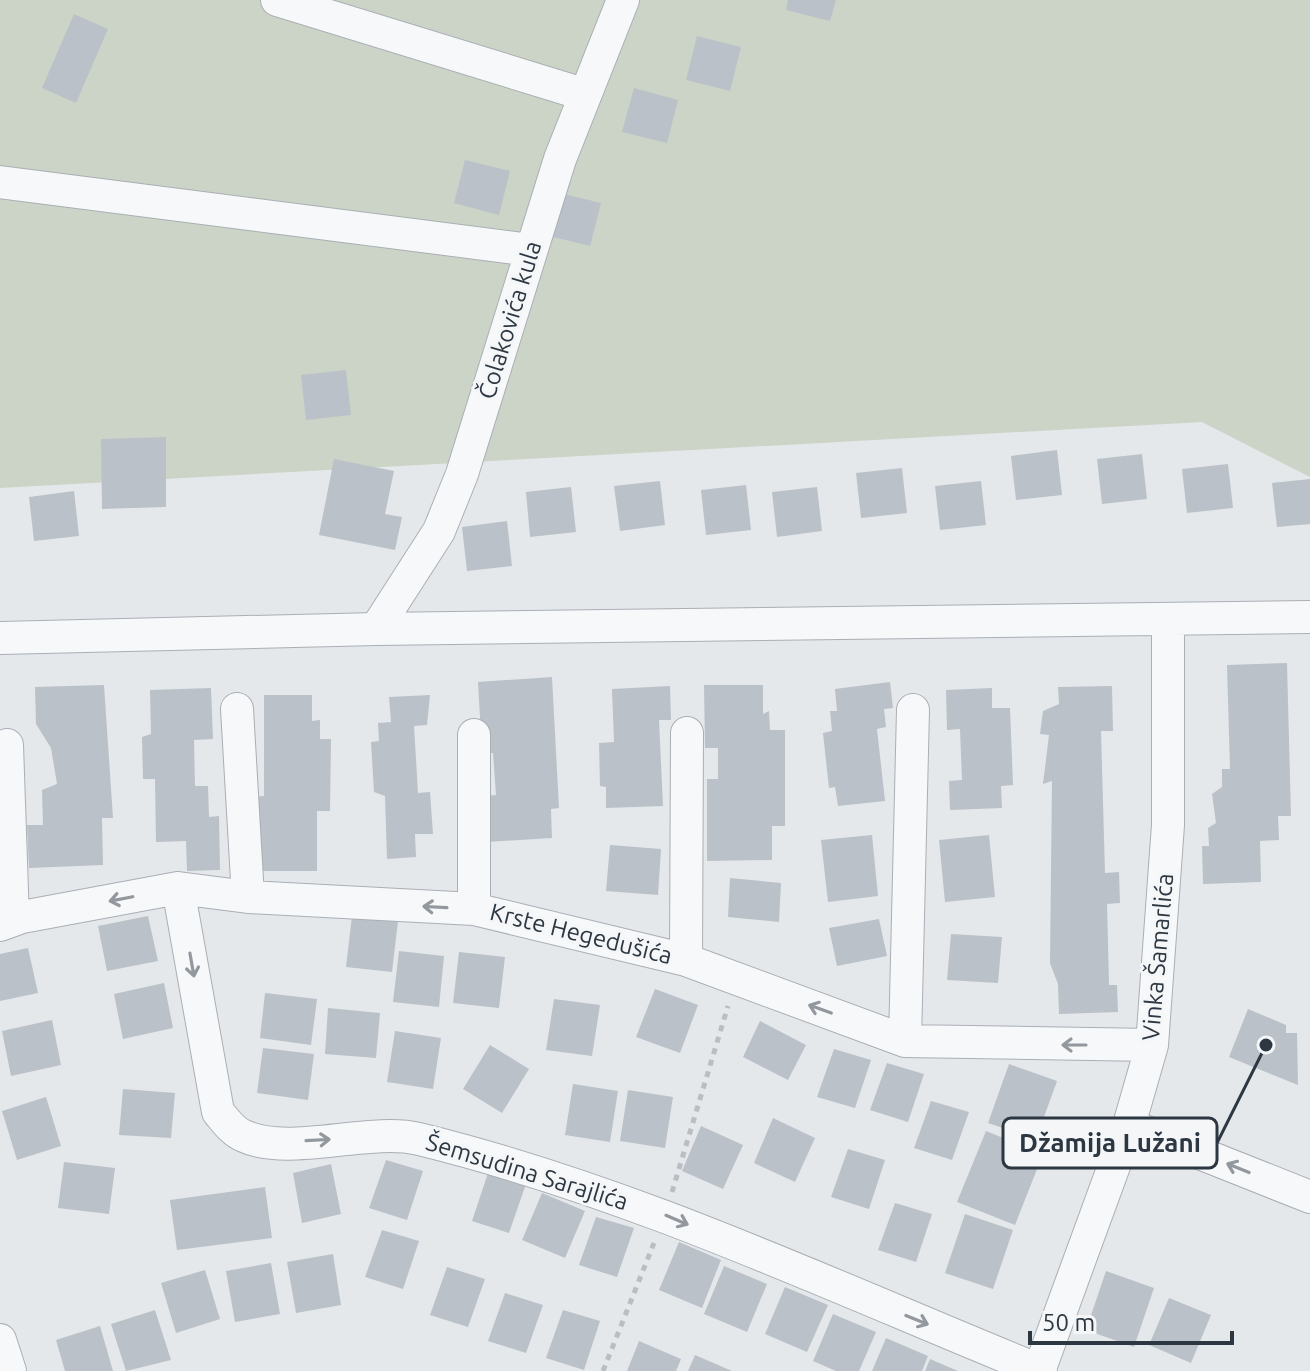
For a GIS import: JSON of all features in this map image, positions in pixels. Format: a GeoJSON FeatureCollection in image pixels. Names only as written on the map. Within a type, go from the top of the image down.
{"type":"FeatureCollection","features":[{"type":"Feature","properties":{"kind":"street"},"geometry":{"type":"LineString","coordinates":[[277,0],[583,94]]}},
{"type":"Feature","properties":{"kind":"street","name":"Čolakovića kula"},"geometry":{"type":"LineString","coordinates":[[376,629],[439,531],[462,474],[583,94],[623,0]]}},
{"type":"Feature","properties":{"kind":"street"},"geometry":{"type":"LineString","coordinates":[[0,182],[531,250]]}},
{"type":"Feature","properties":{"kind":"street"},"geometry":{"type":"LineString","coordinates":[[0,638],[376,629],[1310,617]]}},
{"type":"Feature","properties":{"kind":"street","name":"Vinka Šamarlića"},"geometry":{"type":"LineString","coordinates":[[1040,1371],[1129,1125],[1152,1045],[1168,825],[1168,619]]}},
{"type":"Feature","properties":{"kind":"street"},"geometry":{"type":"LineString","coordinates":[[237,709],[248,897]]}},
{"type":"Feature","properties":{"kind":"street"},"geometry":{"type":"LineString","coordinates":[[905,1041],[913,710]]}},
{"type":"Feature","properties":{"kind":"street"},"geometry":{"type":"LineString","coordinates":[[686,960],[687,733]]}},
{"type":"Feature","properties":{"kind":"street"},"geometry":{"type":"LineString","coordinates":[[474,735],[474,909]]}},
{"type":"Feature","properties":{"kind":"street"},"geometry":{"type":"LineString","coordinates":[[7,745],[7,923]]}},
{"type":"Feature","properties":{"kind":"street","name":"Krste Hegedušića"},"geometry":{"type":"LineString","coordinates":[[7,923],[178,888],[248,897],[474,909],[686,960],[905,1041],[1152,1045]]}},
{"type":"Feature","properties":{"kind":"street","name":"Šemsudina Sarajlića"},"geometry":{"type":"LineString","coordinates":[[178,888],[218,1112],[244,1136],[274,1143],[414,1138],[568,1181],[665,1214],[1040,1371]]}},
{"type":"Feature","properties":{"kind":"street"},"geometry":{"type":"LineString","coordinates":[[1129,1125],[1310,1197]]}},
{"type":"Feature","properties":{"kind":"street"},"geometry":{"type":"LineString","coordinates":[[0,1340],[10,1371]]}},
{"type":"Feature","properties":{"kind":"path"},"geometry":{"type":"LineString","coordinates":[[603,1371],[665,1214],[736,979]]}},
{"type":"Feature","properties":{"kind":"green space"},"geometry":{"type":"Polygon","coordinates":[[[0,0],[1310,0],[1310,477],[1202,422],[0,488],[0,0]]]}},
{"type":"Feature","properties":{"kind":"building"},"geometry":{"type":"Polygon","coordinates":[[[788,0],[836,0],[830,21],[786,10],[788,0]]]}},
{"type":"Feature","properties":{"kind":"building"},"geometry":{"type":"Polygon","coordinates":[[[74,14],[108,29],[76,103],[42,88],[74,14]]]}},
{"type":"Feature","properties":{"kind":"building"},"geometry":{"type":"Polygon","coordinates":[[[697,36],[741,47],[730,91],[686,80],[697,36]]]}},
{"type":"Feature","properties":{"kind":"building"},"geometry":{"type":"Polygon","coordinates":[[[634,88],[678,100],[667,143],[622,132],[634,88]]]}},
{"type":"Feature","properties":{"kind":"building"},"geometry":{"type":"Polygon","coordinates":[[[465,160],[510,171],[499,215],[454,203],[465,160]]]}},
{"type":"Feature","properties":{"kind":"building"},"geometry":{"type":"Polygon","coordinates":[[[556,192],[601,203],[590,246],[545,235],[556,192]]]}},
{"type":"Feature","properties":{"kind":"building"},"geometry":{"type":"Polygon","coordinates":[[[346,370],[351,415],[306,420],[301,375],[346,370]]]}},
{"type":"Feature","properties":{"kind":"building"},"geometry":{"type":"Polygon","coordinates":[[[166,437],[166,507],[102,509],[101,439],[166,437]]]}},
{"type":"Feature","properties":{"kind":"building"},"geometry":{"type":"Polygon","coordinates":[[[1057,450],[1062,495],[1016,500],[1011,456],[1057,450]]]}},
{"type":"Feature","properties":{"kind":"building"},"geometry":{"type":"Polygon","coordinates":[[[1142,454],[1147,499],[1102,504],[1097,459],[1142,454]]]}},
{"type":"Feature","properties":{"kind":"building"},"geometry":{"type":"Polygon","coordinates":[[[334,459],[394,471],[385,514],[402,517],[395,550],[319,535],[334,459]]]}},
{"type":"Feature","properties":{"kind":"building"},"geometry":{"type":"Polygon","coordinates":[[[1228,464],[1233,508],[1187,513],[1182,469],[1228,464]]]}},
{"type":"Feature","properties":{"kind":"building"},"geometry":{"type":"Polygon","coordinates":[[[902,468],[907,513],[861,518],[856,473],[902,468]]]}},
{"type":"Feature","properties":{"kind":"building"},"geometry":{"type":"Polygon","coordinates":[[[1310,479],[1310,524],[1277,527],[1272,483],[1310,479]]]}},
{"type":"Feature","properties":{"kind":"building"},"geometry":{"type":"Polygon","coordinates":[[[660,481],[665,525],[620,531],[614,486],[660,481]]]}},
{"type":"Feature","properties":{"kind":"building"},"geometry":{"type":"Polygon","coordinates":[[[981,481],[986,525],[940,530],[935,486],[981,481]]]}},
{"type":"Feature","properties":{"kind":"building"},"geometry":{"type":"Polygon","coordinates":[[[746,485],[751,530],[706,535],[701,490],[746,485]]]}},
{"type":"Feature","properties":{"kind":"building"},"geometry":{"type":"Polygon","coordinates":[[[571,487],[576,532],[530,537],[526,492],[571,487]]]}},
{"type":"Feature","properties":{"kind":"building"},"geometry":{"type":"Polygon","coordinates":[[[817,487],[822,531],[777,537],[772,492],[817,487]]]}},
{"type":"Feature","properties":{"kind":"building"},"geometry":{"type":"Polygon","coordinates":[[[74,491],[79,536],[34,541],[29,497],[74,491]]]}},
{"type":"Feature","properties":{"kind":"building"},"geometry":{"type":"Polygon","coordinates":[[[507,521],[512,566],[467,571],[462,527],[507,521]]]}},
{"type":"Feature","properties":{"kind":"building"},"geometry":{"type":"Polygon","coordinates":[[[1287,663],[1291,816],[1278,816],[1279,840],[1260,841],[1261,882],[1203,884],[1202,846],[1209,846],[1208,828],[1216,823],[1212,794],[1222,787],[1222,769],[1230,769],[1227,665],[1287,663]]]}},
{"type":"Feature","properties":{"kind":"building"},"geometry":{"type":"Polygon","coordinates":[[[552,677],[559,808],[551,809],[552,838],[486,842],[483,796],[496,795],[493,753],[482,753],[478,682],[552,677]]]}},
{"type":"Feature","properties":{"kind":"building"},"geometry":{"type":"Polygon","coordinates":[[[890,682],[893,708],[884,709],[886,727],[877,729],[885,801],[838,806],[835,787],[829,788],[823,733],[832,731],[830,711],[837,711],[835,689],[890,682]]]}},
{"type":"Feature","properties":{"kind":"building"},"geometry":{"type":"Polygon","coordinates":[[[104,685],[113,818],[102,818],[103,865],[29,868],[27,825],[43,825],[42,790],[57,784],[51,748],[36,724],[35,687],[104,685]]]}},
{"type":"Feature","properties":{"kind":"building"},"geometry":{"type":"Polygon","coordinates":[[[704,685],[763,685],[763,714],[769,711],[770,730],[785,730],[785,826],[772,826],[772,860],[707,861],[707,779],[718,779],[718,748],[705,748],[704,685]]]}},
{"type":"Feature","properties":{"kind":"building"},"geometry":{"type":"Polygon","coordinates":[[[670,686],[671,720],[659,720],[663,806],[606,808],[606,787],[600,786],[599,743],[614,742],[612,689],[670,686]]]}},
{"type":"Feature","properties":{"kind":"building"},"geometry":{"type":"Polygon","coordinates":[[[1112,686],[1113,731],[1101,731],[1105,873],[1119,872],[1120,903],[1107,904],[1109,985],[1117,985],[1118,1012],[1059,1014],[1058,984],[1050,963],[1052,781],[1043,784],[1049,735],[1040,734],[1043,711],[1059,704],[1058,687],[1112,686]]]}},
{"type":"Feature","properties":{"kind":"building"},"geometry":{"type":"Polygon","coordinates":[[[211,688],[213,739],[194,740],[195,786],[208,786],[209,817],[219,816],[220,870],[187,871],[186,841],[156,842],[155,779],[143,779],[142,737],[151,734],[150,690],[211,688]]]}},
{"type":"Feature","properties":{"kind":"building"},"geometry":{"type":"Polygon","coordinates":[[[992,688],[992,708],[1010,708],[1013,785],[1001,786],[1002,808],[950,810],[949,781],[962,780],[960,729],[947,730],[946,690],[992,688]]]}},
{"type":"Feature","properties":{"kind":"building"},"geometry":{"type":"Polygon","coordinates":[[[264,695],[312,695],[312,721],[320,720],[320,739],[331,739],[330,811],[317,811],[317,871],[252,871],[252,797],[264,796],[264,695]]]}},
{"type":"Feature","properties":{"kind":"building"},"geometry":{"type":"Polygon","coordinates":[[[430,695],[427,725],[414,726],[418,793],[430,792],[433,834],[415,834],[416,857],[387,859],[385,796],[374,792],[371,742],[379,741],[378,723],[391,722],[389,697],[430,695]]]}},
{"type":"Feature","properties":{"kind":"building"},"geometry":{"type":"Polygon","coordinates":[[[872,835],[878,896],[828,902],[821,840],[872,835]]]}},
{"type":"Feature","properties":{"kind":"building"},"geometry":{"type":"Polygon","coordinates":[[[989,835],[995,897],[945,902],[939,840],[989,835]]]}},
{"type":"Feature","properties":{"kind":"building"},"geometry":{"type":"Polygon","coordinates":[[[610,845],[661,849],[658,895],[606,891],[610,845]]]}},
{"type":"Feature","properties":{"kind":"building"},"geometry":{"type":"Polygon","coordinates":[[[730,878],[781,883],[779,922],[728,917],[730,878]]]}},
{"type":"Feature","properties":{"kind":"building"},"geometry":{"type":"Polygon","coordinates":[[[148,916],[158,961],[107,971],[98,926],[148,916]]]}},
{"type":"Feature","properties":{"kind":"building"},"geometry":{"type":"Polygon","coordinates":[[[352,916],[398,921],[392,972],[346,967],[352,916]]]}},
{"type":"Feature","properties":{"kind":"building"},"geometry":{"type":"Polygon","coordinates":[[[879,919],[887,956],[837,966],[829,928],[879,919]]]}},
{"type":"Feature","properties":{"kind":"building"},"geometry":{"type":"Polygon","coordinates":[[[951,934],[1002,937],[998,983],[947,980],[951,934]]]}},
{"type":"Feature","properties":{"kind":"building"},"geometry":{"type":"Polygon","coordinates":[[[28,948],[38,993],[0,1001],[0,954],[28,948]]]}},
{"type":"Feature","properties":{"kind":"building"},"geometry":{"type":"Polygon","coordinates":[[[399,951],[444,956],[439,1007],[393,1002],[399,951]]]}},
{"type":"Feature","properties":{"kind":"building"},"geometry":{"type":"Polygon","coordinates":[[[459,952],[505,957],[499,1008],[453,1003],[459,952]]]}},
{"type":"Feature","properties":{"kind":"building"},"geometry":{"type":"Polygon","coordinates":[[[164,983],[173,1028],[123,1039],[114,994],[164,983]]]}},
{"type":"Feature","properties":{"kind":"building"},"geometry":{"type":"Polygon","coordinates":[[[655,989],[698,1005],[680,1053],[636,1037],[655,989]]]}},
{"type":"Feature","properties":{"kind":"building"},"geometry":{"type":"Polygon","coordinates":[[[265,993],[317,999],[311,1045],[260,1038],[265,993]]]}},
{"type":"Feature","properties":{"kind":"building"},"geometry":{"type":"Polygon","coordinates":[[[554,999],[600,1005],[592,1056],[546,1050],[554,999]]]}},
{"type":"Feature","properties":{"kind":"building"},"geometry":{"type":"Polygon","coordinates":[[[328,1008],[380,1013],[376,1058],[325,1054],[328,1008]]]}},
{"type":"Feature","properties":{"kind":"building"},"geometry":{"type":"Polygon","coordinates":[[[1248,1009],[1286,1025],[1286,1033],[1297,1033],[1298,1085],[1229,1057],[1248,1009]]]}},
{"type":"Feature","properties":{"kind":"building"},"geometry":{"type":"Polygon","coordinates":[[[52,1020],[61,1065],[11,1076],[2,1031],[52,1020]]]}},
{"type":"Feature","properties":{"kind":"building"},"geometry":{"type":"Polygon","coordinates":[[[760,1021],[806,1045],[788,1080],[743,1057],[760,1021]]]}},
{"type":"Feature","properties":{"kind":"building"},"geometry":{"type":"Polygon","coordinates":[[[395,1031],[441,1038],[433,1089],[387,1082],[395,1031]]]}},
{"type":"Feature","properties":{"kind":"building"},"geometry":{"type":"Polygon","coordinates":[[[490,1045],[529,1069],[502,1113],[463,1089],[490,1045]]]}},
{"type":"Feature","properties":{"kind":"building"},"geometry":{"type":"Polygon","coordinates":[[[263,1048],[314,1054],[308,1100],[257,1093],[263,1048]]]}},
{"type":"Feature","properties":{"kind":"building"},"geometry":{"type":"Polygon","coordinates":[[[834,1049],[871,1060],[855,1108],[817,1097],[834,1049]]]}},
{"type":"Feature","properties":{"kind":"building"},"geometry":{"type":"Polygon","coordinates":[[[887,1063],[924,1074],[908,1122],[870,1110],[887,1063]]]}},
{"type":"Feature","properties":{"kind":"building"},"geometry":{"type":"Polygon","coordinates":[[[1009,1064],[1057,1081],[1036,1139],[988,1123],[1009,1064]]]}},
{"type":"Feature","properties":{"kind":"building"},"geometry":{"type":"Polygon","coordinates":[[[573,1084],[618,1091],[610,1142],[565,1135],[573,1084]]]}},
{"type":"Feature","properties":{"kind":"building"},"geometry":{"type":"Polygon","coordinates":[[[123,1089],[175,1093],[171,1138],[119,1135],[123,1089]]]}},
{"type":"Feature","properties":{"kind":"building"},"geometry":{"type":"Polygon","coordinates":[[[628,1090],[673,1097],[665,1148],[620,1141],[628,1090]]]}},
{"type":"Feature","properties":{"kind":"building"},"geometry":{"type":"Polygon","coordinates":[[[46,1097],[61,1146],[17,1160],[2,1111],[46,1097]]]}},
{"type":"Feature","properties":{"kind":"building"},"geometry":{"type":"Polygon","coordinates":[[[931,1101],[969,1112],[952,1160],[914,1148],[931,1101]]]}},
{"type":"Feature","properties":{"kind":"building"},"geometry":{"type":"Polygon","coordinates":[[[773,1118],[815,1138],[795,1182],[754,1163],[773,1118]]]}},
{"type":"Feature","properties":{"kind":"building"},"geometry":{"type":"Polygon","coordinates":[[[701,1126],[743,1145],[723,1189],[682,1171],[701,1126]]]}},
{"type":"Feature","properties":{"kind":"building"},"geometry":{"type":"Polygon","coordinates":[[[986,1131],[1043,1154],[1015,1225],[957,1202],[986,1131]]]}},
{"type":"Feature","properties":{"kind":"building"},"geometry":{"type":"Polygon","coordinates":[[[848,1149],[885,1160],[869,1209],[831,1197],[848,1149]]]}},
{"type":"Feature","properties":{"kind":"building"},"geometry":{"type":"Polygon","coordinates":[[[386,1160],[423,1171],[407,1220],[369,1208],[386,1160]]]}},
{"type":"Feature","properties":{"kind":"building"},"geometry":{"type":"Polygon","coordinates":[[[64,1162],[115,1168],[109,1214],[58,1208],[64,1162]]]}},
{"type":"Feature","properties":{"kind":"building"},"geometry":{"type":"Polygon","coordinates":[[[331,1164],[341,1214],[302,1223],[293,1173],[331,1164]]]}},
{"type":"Feature","properties":{"kind":"building"},"geometry":{"type":"Polygon","coordinates":[[[488,1173],[526,1184],[509,1233],[472,1221],[488,1173]]]}},
{"type":"Feature","properties":{"kind":"building"},"geometry":{"type":"Polygon","coordinates":[[[265,1187],[272,1238],[177,1250],[170,1200],[265,1187]]]}},
{"type":"Feature","properties":{"kind":"building"},"geometry":{"type":"Polygon","coordinates":[[[542,1193],[585,1211],[565,1258],[522,1240],[542,1193]]]}},
{"type":"Feature","properties":{"kind":"building"},"geometry":{"type":"Polygon","coordinates":[[[895,1203],[932,1214],[916,1262],[878,1250],[895,1203]]]}},
{"type":"Feature","properties":{"kind":"building"},"geometry":{"type":"Polygon","coordinates":[[[965,1214],[1013,1230],[993,1289],[945,1273],[965,1214]]]}},
{"type":"Feature","properties":{"kind":"building"},"geometry":{"type":"Polygon","coordinates":[[[596,1217],[634,1228],[617,1277],[579,1265],[596,1217]]]}},
{"type":"Feature","properties":{"kind":"building"},"geometry":{"type":"Polygon","coordinates":[[[382,1230],[419,1241],[403,1289],[365,1277],[382,1230]]]}},
{"type":"Feature","properties":{"kind":"building"},"geometry":{"type":"Polygon","coordinates":[[[679,1242],[721,1260],[702,1308],[659,1290],[679,1242]]]}},
{"type":"Feature","properties":{"kind":"building"},"geometry":{"type":"Polygon","coordinates":[[[333,1254],[341,1305],[296,1313],[287,1262],[333,1254]]]}},
{"type":"Feature","properties":{"kind":"building"},"geometry":{"type":"Polygon","coordinates":[[[271,1263],[280,1314],[235,1322],[226,1271],[271,1263]]]}},
{"type":"Feature","properties":{"kind":"building"},"geometry":{"type":"Polygon","coordinates":[[[724,1266],[767,1284],[747,1332],[704,1314],[724,1266]]]}},
{"type":"Feature","properties":{"kind":"building"},"geometry":{"type":"Polygon","coordinates":[[[447,1267],[485,1279],[468,1327],[430,1315],[447,1267]]]}},
{"type":"Feature","properties":{"kind":"building"},"geometry":{"type":"Polygon","coordinates":[[[205,1270],[220,1319],[176,1333],[161,1283],[205,1270]]]}},
{"type":"Feature","properties":{"kind":"building"},"geometry":{"type":"Polygon","coordinates":[[[1106,1271],[1154,1288],[1134,1347],[1086,1330],[1106,1271]]]}},
{"type":"Feature","properties":{"kind":"building"},"geometry":{"type":"Polygon","coordinates":[[[785,1287],[828,1305],[807,1352],[765,1334],[785,1287]]]}},
{"type":"Feature","properties":{"kind":"building"},"geometry":{"type":"Polygon","coordinates":[[[505,1293],[543,1305],[526,1353],[488,1341],[505,1293]]]}},
{"type":"Feature","properties":{"kind":"building"},"geometry":{"type":"Polygon","coordinates":[[[1169,1298],[1211,1315],[1191,1363],[1149,1345],[1169,1298]]]}},
{"type":"Feature","properties":{"kind":"building"},"geometry":{"type":"Polygon","coordinates":[[[155,1310],[171,1360],[126,1371],[111,1324],[155,1310]]]}},
{"type":"Feature","properties":{"kind":"building"},"geometry":{"type":"Polygon","coordinates":[[[563,1310],[600,1321],[584,1370],[546,1358],[563,1310]]]}},
{"type":"Feature","properties":{"kind":"building"},"geometry":{"type":"Polygon","coordinates":[[[833,1314],[876,1332],[859,1371],[836,1371],[813,1361],[833,1314]]]}},
{"type":"Feature","properties":{"kind":"building"},"geometry":{"type":"Polygon","coordinates":[[[100,1326],[113,1371],[65,1371],[56,1340],[100,1326]]]}},
{"type":"Feature","properties":{"kind":"building"},"geometry":{"type":"Polygon","coordinates":[[[886,1338],[928,1356],[922,1371],[872,1371],[886,1338]]]}},
{"type":"Feature","properties":{"kind":"building"},"geometry":{"type":"Polygon","coordinates":[[[639,1341],[681,1359],[676,1371],[627,1371],[639,1341]]]}},
{"type":"Feature","properties":{"kind":"building"},"geometry":{"type":"Polygon","coordinates":[[[695,1355],[732,1371],[688,1371],[695,1355]]]}},
{"type":"Feature","properties":{"kind":"building"},"geometry":{"type":"Polygon","coordinates":[[[930,1359],[958,1371],[925,1371],[930,1359]]]}},
{"type":"Feature","properties":{"kind":"place","name":"Džamija Lužani"},"geometry":{"type":"Point","coordinates":[1266,1045]}}]}
